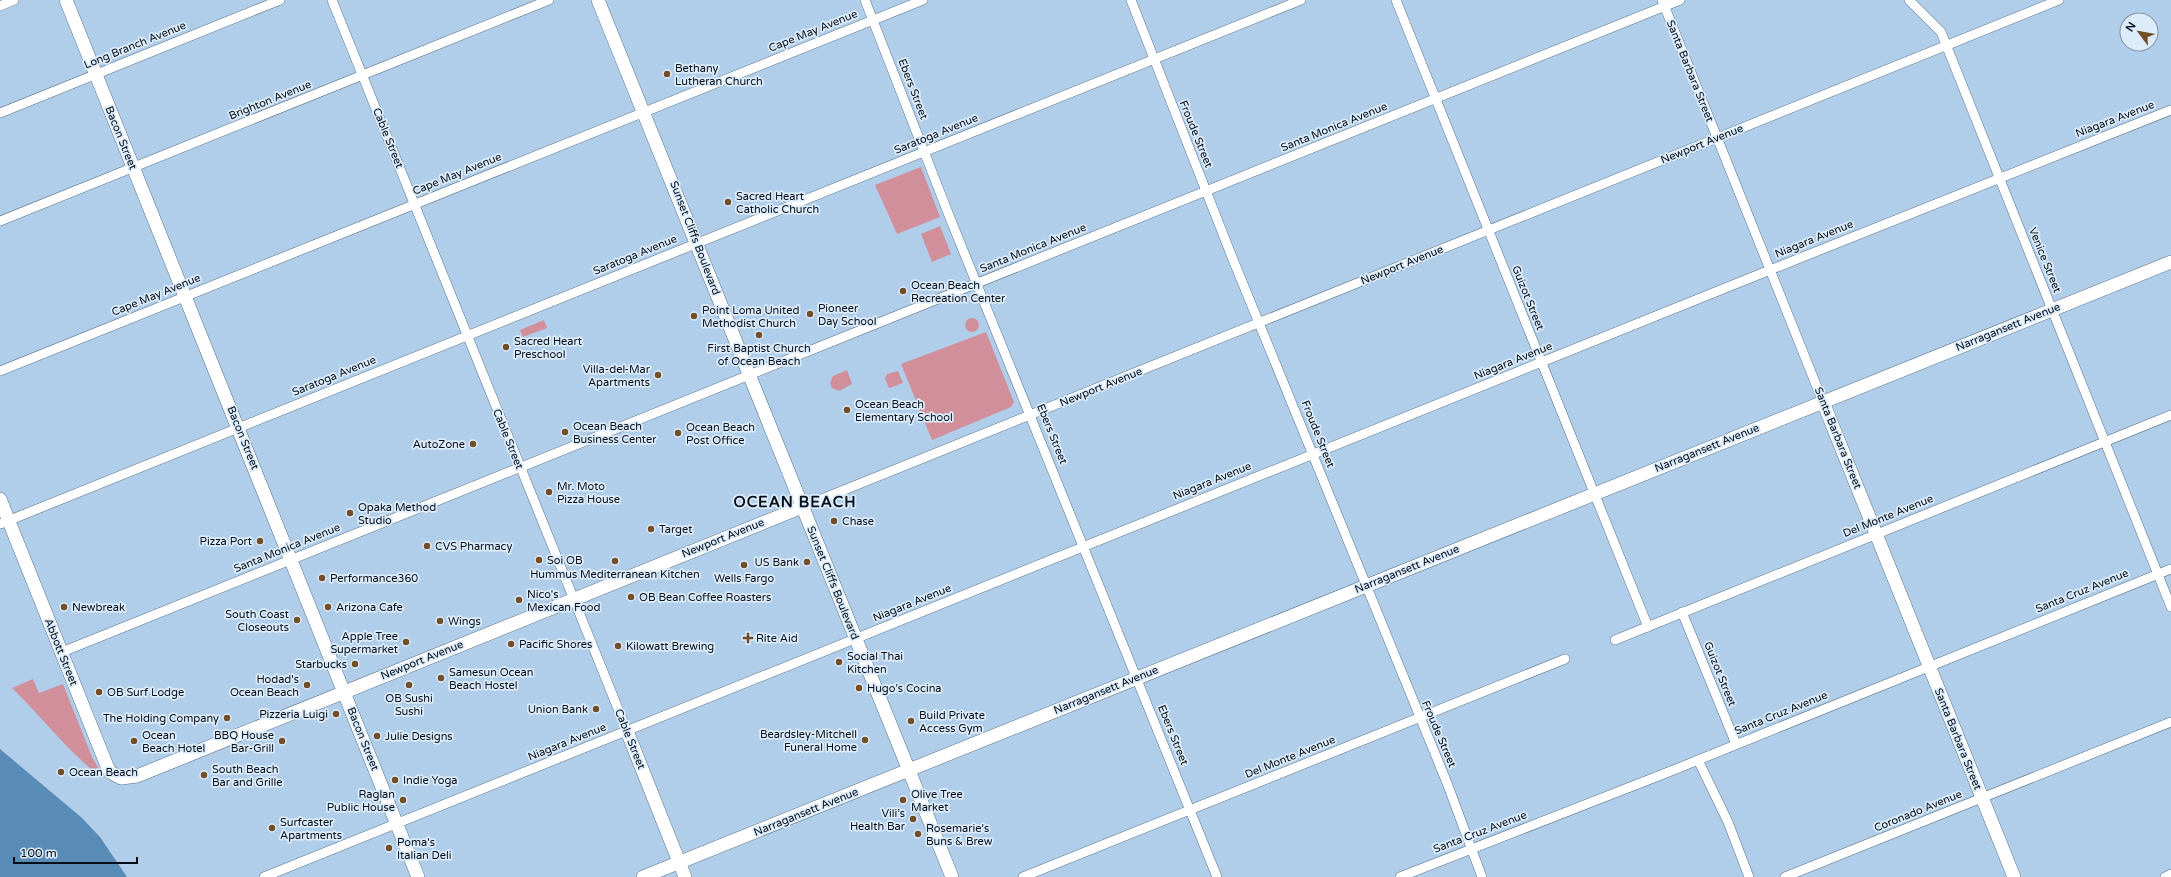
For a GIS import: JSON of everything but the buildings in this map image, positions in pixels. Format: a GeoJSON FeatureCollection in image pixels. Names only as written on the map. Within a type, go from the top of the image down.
{"type":"FeatureCollection","features":[{"type":"Feature","properties":{"kind":"street"},"geometry":{"type":"LineString","coordinates":[[0,6],[14,0]]}},
{"type":"Feature","properties":{"kind":"street","name":"Bacon Street"},"geometry":{"type":"LineString","coordinates":[[66,0],[418,877]]}},
{"type":"Feature","properties":{"kind":"street","name":"Long Branch Avenue"},"geometry":{"type":"LineString","coordinates":[[0,113],[280,0]]}},
{"type":"Feature","properties":{"kind":"street","name":"Cable Street"},"geometry":{"type":"LineString","coordinates":[[332,0],[685,877]]}},
{"type":"Feature","properties":{"kind":"street","name":"Brighton Avenue"},"geometry":{"type":"LineString","coordinates":[[0,221],[549,0]]}},
{"type":"Feature","properties":{"kind":"street","name":"Sunset Cliffs Boulevard"},"geometry":{"type":"LineString","coordinates":[[598,0],[952,877]]}},
{"type":"Feature","properties":{"kind":"street","name":"Ebers Street"},"geometry":{"type":"LineString","coordinates":[[865,0],[924,151],[1217,877]]}},
{"type":"Feature","properties":{"kind":"street","name":"Cape May Avenue"},"geometry":{"type":"LineString","coordinates":[[0,371],[923,0]]}},
{"type":"Feature","properties":{"kind":"street","name":"Froude Street"},"geometry":{"type":"LineString","coordinates":[[1131,0],[1153,60],[1313,453],[1482,877]]}},
{"type":"Feature","properties":{"kind":"street","name":"Saratoga Avenue"},"geometry":{"type":"LineString","coordinates":[[4,522],[1301,0]]}},
{"type":"Feature","properties":{"kind":"street","name":"Guizot Street"},"geometry":{"type":"LineString","coordinates":[[1396,0],[1648,627]]}},
{"type":"Feature","properties":{"kind":"street","name":"Santa Monica Avenue"},"geometry":{"type":"LineString","coordinates":[[62,652],[1435,99],[1663,3],[1680,0]]}},
{"type":"Feature","properties":{"kind":"street","name":"Venice Street"},"geometry":{"type":"LineString","coordinates":[[1909,0],[1940,32],[2171,607]]}},
{"type":"Feature","properties":{"kind":"street","name":"Newport Avenue"},"geometry":{"type":"LineString","coordinates":[[143,773],[2059,0]]}},
{"type":"Feature","properties":{"kind":"street","name":"Santa Barbara Street"},"geometry":{"type":"LineString","coordinates":[[1663,3],[2014,877]]}},
{"type":"Feature","properties":{"kind":"street","name":"Niagara Avenue"},"geometry":{"type":"LineString","coordinates":[[264,877],[1313,453],[2171,110]]}},
{"type":"Feature","properties":{"kind":"street","name":"Narragansett Avenue"},"geometry":{"type":"LineString","coordinates":[[643,877],[2171,262]]}},
{"type":"Feature","properties":{"kind":"street","name":"Del Monte Avenue"},"geometry":{"type":"LineString","coordinates":[[1615,640],[2171,415]]}},
{"type":"Feature","properties":{"kind":"street","name":"Abbott Street"},"geometry":{"type":"LineString","coordinates":[[0,499],[4,522],[62,652],[110,772],[121,778],[132,778],[143,773]]}},
{"type":"Feature","properties":{"kind":"street","name":"Santa Cruz Avenue"},"geometry":{"type":"LineString","coordinates":[[1400,877],[1698,760],[2171,569]]}},
{"type":"Feature","properties":{"kind":"street","name":"Guizot Street"},"geometry":{"type":"LineString","coordinates":[[1682,612],[1736,744]]}},
{"type":"Feature","properties":{"kind":"street","name":"Del Monte Avenue"},"geometry":{"type":"LineString","coordinates":[[1023,877],[1565,659]]}},
{"type":"Feature","properties":{"kind":"street","name":"Coronado Avenue"},"geometry":{"type":"LineString","coordinates":[[1785,877],[2171,722]]}},
{"type":"Feature","properties":{"kind":"street"},"geometry":{"type":"LineString","coordinates":[[1698,760],[1728,822],[1749,877]]}},
{"type":"Feature","properties":{"kind":"street"},"geometry":{"type":"LineString","coordinates":[[2165,877],[2171,874]]}},
{"type":"Feature","properties":{"kind":"shaded area"},"geometry":{"type":"Polygon","coordinates":[[[921,167],[940,217],[897,234],[875,185],[921,167]]]}},
{"type":"Feature","properties":{"kind":"shaded area"},"geometry":{"type":"Polygon","coordinates":[[[940,226],[951,254],[932,262],[921,234],[940,226]]]}},
{"type":"Feature","properties":{"kind":"shaded area"},"geometry":{"type":"Polygon","coordinates":[[[969,318],[975,318],[979,322],[979,328],[975,332],[969,332],[965,328],[965,322],[969,318]]]}},
{"type":"Feature","properties":{"kind":"shaded area"},"geometry":{"type":"Polygon","coordinates":[[[544,320],[547,328],[523,337],[520,330],[544,320]]]}},
{"type":"Feature","properties":{"kind":"shaded area"},"geometry":{"type":"Polygon","coordinates":[[[986,332],[1014,402],[1011,407],[932,440],[901,364],[986,332]]]}},
{"type":"Feature","properties":{"kind":"shaded area"},"geometry":{"type":"Polygon","coordinates":[[[847,370],[852,384],[839,391],[832,388],[830,383],[833,376],[847,370]]]}},
{"type":"Feature","properties":{"kind":"shaded area"},"geometry":{"type":"Polygon","coordinates":[[[898,371],[903,383],[889,388],[885,379],[887,374],[898,371]]]}},
{"type":"Feature","properties":{"kind":"shaded area"},"geometry":{"type":"Polygon","coordinates":[[[33,679],[39,693],[63,684],[92,757],[103,776],[102,778],[67,746],[12,688],[33,679]]]}},
{"type":"Feature","properties":{"kind":"water"},"geometry":{"type":"Polygon","coordinates":[[[0,749],[82,818],[100,837],[127,877],[0,877],[0,749]]]}},
{"type":"Feature","properties":{"kind":"place","name":"Bethany Lutheran Church"},"geometry":{"type":"Point","coordinates":[667,74]}},
{"type":"Feature","properties":{"kind":"place","name":"Sacred Heart Catholic Church"},"geometry":{"type":"Point","coordinates":[728,202]}},
{"type":"Feature","properties":{"kind":"place","name":"Ocean Beach Recreation Center"},"geometry":{"type":"Point","coordinates":[903,291]}},
{"type":"Feature","properties":{"kind":"place","name":"Pioneer Day School"},"geometry":{"type":"Point","coordinates":[810,314]}},
{"type":"Feature","properties":{"kind":"place","name":"Point Loma United Methodist Church"},"geometry":{"type":"Point","coordinates":[694,316]}},
{"type":"Feature","properties":{"kind":"place","name":"First Baptist Church of Ocean Beach"},"geometry":{"type":"Point","coordinates":[759,335]}},
{"type":"Feature","properties":{"kind":"place","name":"Sacred Heart Preschool"},"geometry":{"type":"Point","coordinates":[506,347]}},
{"type":"Feature","properties":{"kind":"place","name":"Villa-del-Mar Apartments"},"geometry":{"type":"Point","coordinates":[658,375]}},
{"type":"Feature","properties":{"kind":"place","name":"Ocean Beach Elementary School"},"geometry":{"type":"Point","coordinates":[847,410]}},
{"type":"Feature","properties":{"kind":"place","name":"Ocean Beach Business Center"},"geometry":{"type":"Point","coordinates":[565,432]}},
{"type":"Feature","properties":{"kind":"place","name":"Ocean Beach Post Office"},"geometry":{"type":"Point","coordinates":[678,433]}},
{"type":"Feature","properties":{"kind":"place","name":"AutoZone"},"geometry":{"type":"Point","coordinates":[473,444]}},
{"type":"Feature","properties":{"kind":"place","name":"Mr. Moto Pizza House"},"geometry":{"type":"Point","coordinates":[549,492]}},
{"type":"Feature","properties":{"kind":"place","name":"Opaka Method Studio"},"geometry":{"type":"Point","coordinates":[350,513]}},
{"type":"Feature","properties":{"kind":"place","name":"Chase"},"geometry":{"type":"Point","coordinates":[834,521]}},
{"type":"Feature","properties":{"kind":"place","name":"Target"},"geometry":{"type":"Point","coordinates":[651,529]}},
{"type":"Feature","properties":{"kind":"place","name":"Pizza Port"},"geometry":{"type":"Point","coordinates":[260,541]}},
{"type":"Feature","properties":{"kind":"place","name":"CVS Pharmacy"},"geometry":{"type":"Point","coordinates":[427,546]}},
{"type":"Feature","properties":{"kind":"place","name":"Soi OB"},"geometry":{"type":"Point","coordinates":[539,560]}},
{"type":"Feature","properties":{"kind":"place","name":"Hummus Mediterranean Kitchen"},"geometry":{"type":"Point","coordinates":[615,561]}},
{"type":"Feature","properties":{"kind":"place","name":"US Bank"},"geometry":{"type":"Point","coordinates":[807,562]}},
{"type":"Feature","properties":{"kind":"place","name":"Wells Fargo"},"geometry":{"type":"Point","coordinates":[744,565]}},
{"type":"Feature","properties":{"kind":"place","name":"Performance360"},"geometry":{"type":"Point","coordinates":[322,578]}},
{"type":"Feature","properties":{"kind":"place","name":"OB Bean Coffee Roasters"},"geometry":{"type":"Point","coordinates":[631,597]}},
{"type":"Feature","properties":{"kind":"place","name":"Nico's Mexican Food"},"geometry":{"type":"Point","coordinates":[519,600]}},
{"type":"Feature","properties":{"kind":"place","name":"Newbreak"},"geometry":{"type":"Point","coordinates":[64,607]}},
{"type":"Feature","properties":{"kind":"place","name":"Arizona Cafe"},"geometry":{"type":"Point","coordinates":[328,607]}},
{"type":"Feature","properties":{"kind":"place","name":"South Coast Closeouts"},"geometry":{"type":"Point","coordinates":[297,620]}},
{"type":"Feature","properties":{"kind":"place","name":"Wings"},"geometry":{"type":"Point","coordinates":[440,621]}},
{"type":"Feature","properties":{"kind":"place","name":"Rite Aid"},"geometry":{"type":"Point","coordinates":[748,638]}},
{"type":"Feature","properties":{"kind":"place","name":"Apple Tree Supermarket"},"geometry":{"type":"Point","coordinates":[406,642]}},
{"type":"Feature","properties":{"kind":"place","name":"Pacific Shores"},"geometry":{"type":"Point","coordinates":[511,644]}},
{"type":"Feature","properties":{"kind":"place","name":"Kilowatt Brewing"},"geometry":{"type":"Point","coordinates":[618,646]}},
{"type":"Feature","properties":{"kind":"place","name":"Social Thai Kitchen"},"geometry":{"type":"Point","coordinates":[839,662]}},
{"type":"Feature","properties":{"kind":"place","name":"Starbucks"},"geometry":{"type":"Point","coordinates":[355,664]}},
{"type":"Feature","properties":{"kind":"place","name":"Samesun Ocean Beach Hostel"},"geometry":{"type":"Point","coordinates":[441,678]}},
{"type":"Feature","properties":{"kind":"place","name":"Hodad's Ocean Beach"},"geometry":{"type":"Point","coordinates":[307,685]}},
{"type":"Feature","properties":{"kind":"place","name":"OB Sushi Sushi"},"geometry":{"type":"Point","coordinates":[409,685]}},
{"type":"Feature","properties":{"kind":"place","name":"Hugo’s Cocina"},"geometry":{"type":"Point","coordinates":[859,688]}},
{"type":"Feature","properties":{"kind":"place","name":"OB Surf Lodge"},"geometry":{"type":"Point","coordinates":[99,692]}},
{"type":"Feature","properties":{"kind":"place","name":"Union Bank"},"geometry":{"type":"Point","coordinates":[596,709]}},
{"type":"Feature","properties":{"kind":"place","name":"Pizzeria Luigi"},"geometry":{"type":"Point","coordinates":[336,714]}},
{"type":"Feature","properties":{"kind":"place","name":"The Holding Company"},"geometry":{"type":"Point","coordinates":[227,718]}},
{"type":"Feature","properties":{"kind":"place","name":"Build Private Access Gym"},"geometry":{"type":"Point","coordinates":[911,721]}},
{"type":"Feature","properties":{"kind":"place","name":"Julie Designs"},"geometry":{"type":"Point","coordinates":[377,736]}},
{"type":"Feature","properties":{"kind":"place","name":"Beardsley-Mitchell Funeral Home"},"geometry":{"type":"Point","coordinates":[865,740]}},
{"type":"Feature","properties":{"kind":"place","name":"Ocean Beach Hotel"},"geometry":{"type":"Point","coordinates":[134,741]}},
{"type":"Feature","properties":{"kind":"place","name":"BBQ House Bar-Grill"},"geometry":{"type":"Point","coordinates":[282,741]}},
{"type":"Feature","properties":{"kind":"place","name":"Ocean Beach"},"geometry":{"type":"Point","coordinates":[61,772]}},
{"type":"Feature","properties":{"kind":"place","name":"South Beach Bar and Grille"},"geometry":{"type":"Point","coordinates":[204,775]}},
{"type":"Feature","properties":{"kind":"place","name":"Indie Yoga"},"geometry":{"type":"Point","coordinates":[395,780]}},
{"type":"Feature","properties":{"kind":"place","name":"Raglan Public House"},"geometry":{"type":"Point","coordinates":[403,800]}},
{"type":"Feature","properties":{"kind":"place","name":"Olive Tree Market"},"geometry":{"type":"Point","coordinates":[903,800]}},
{"type":"Feature","properties":{"kind":"place","name":"Vili’s Health Bar"},"geometry":{"type":"Point","coordinates":[913,819]}},
{"type":"Feature","properties":{"kind":"place","name":"Surfcaster Apartments"},"geometry":{"type":"Point","coordinates":[272,828]}},
{"type":"Feature","properties":{"kind":"place","name":"Rosemarie's Buns & Brew"},"geometry":{"type":"Point","coordinates":[918,834]}},
{"type":"Feature","properties":{"kind":"place","name":"Poma's Italian Deli"},"geometry":{"type":"Point","coordinates":[389,848]}},
{"type":"Feature","properties":{"kind":"district","name":"OCEAN BEACH"},"geometry":{"type":"Point","coordinates":[795,502]}}]}
